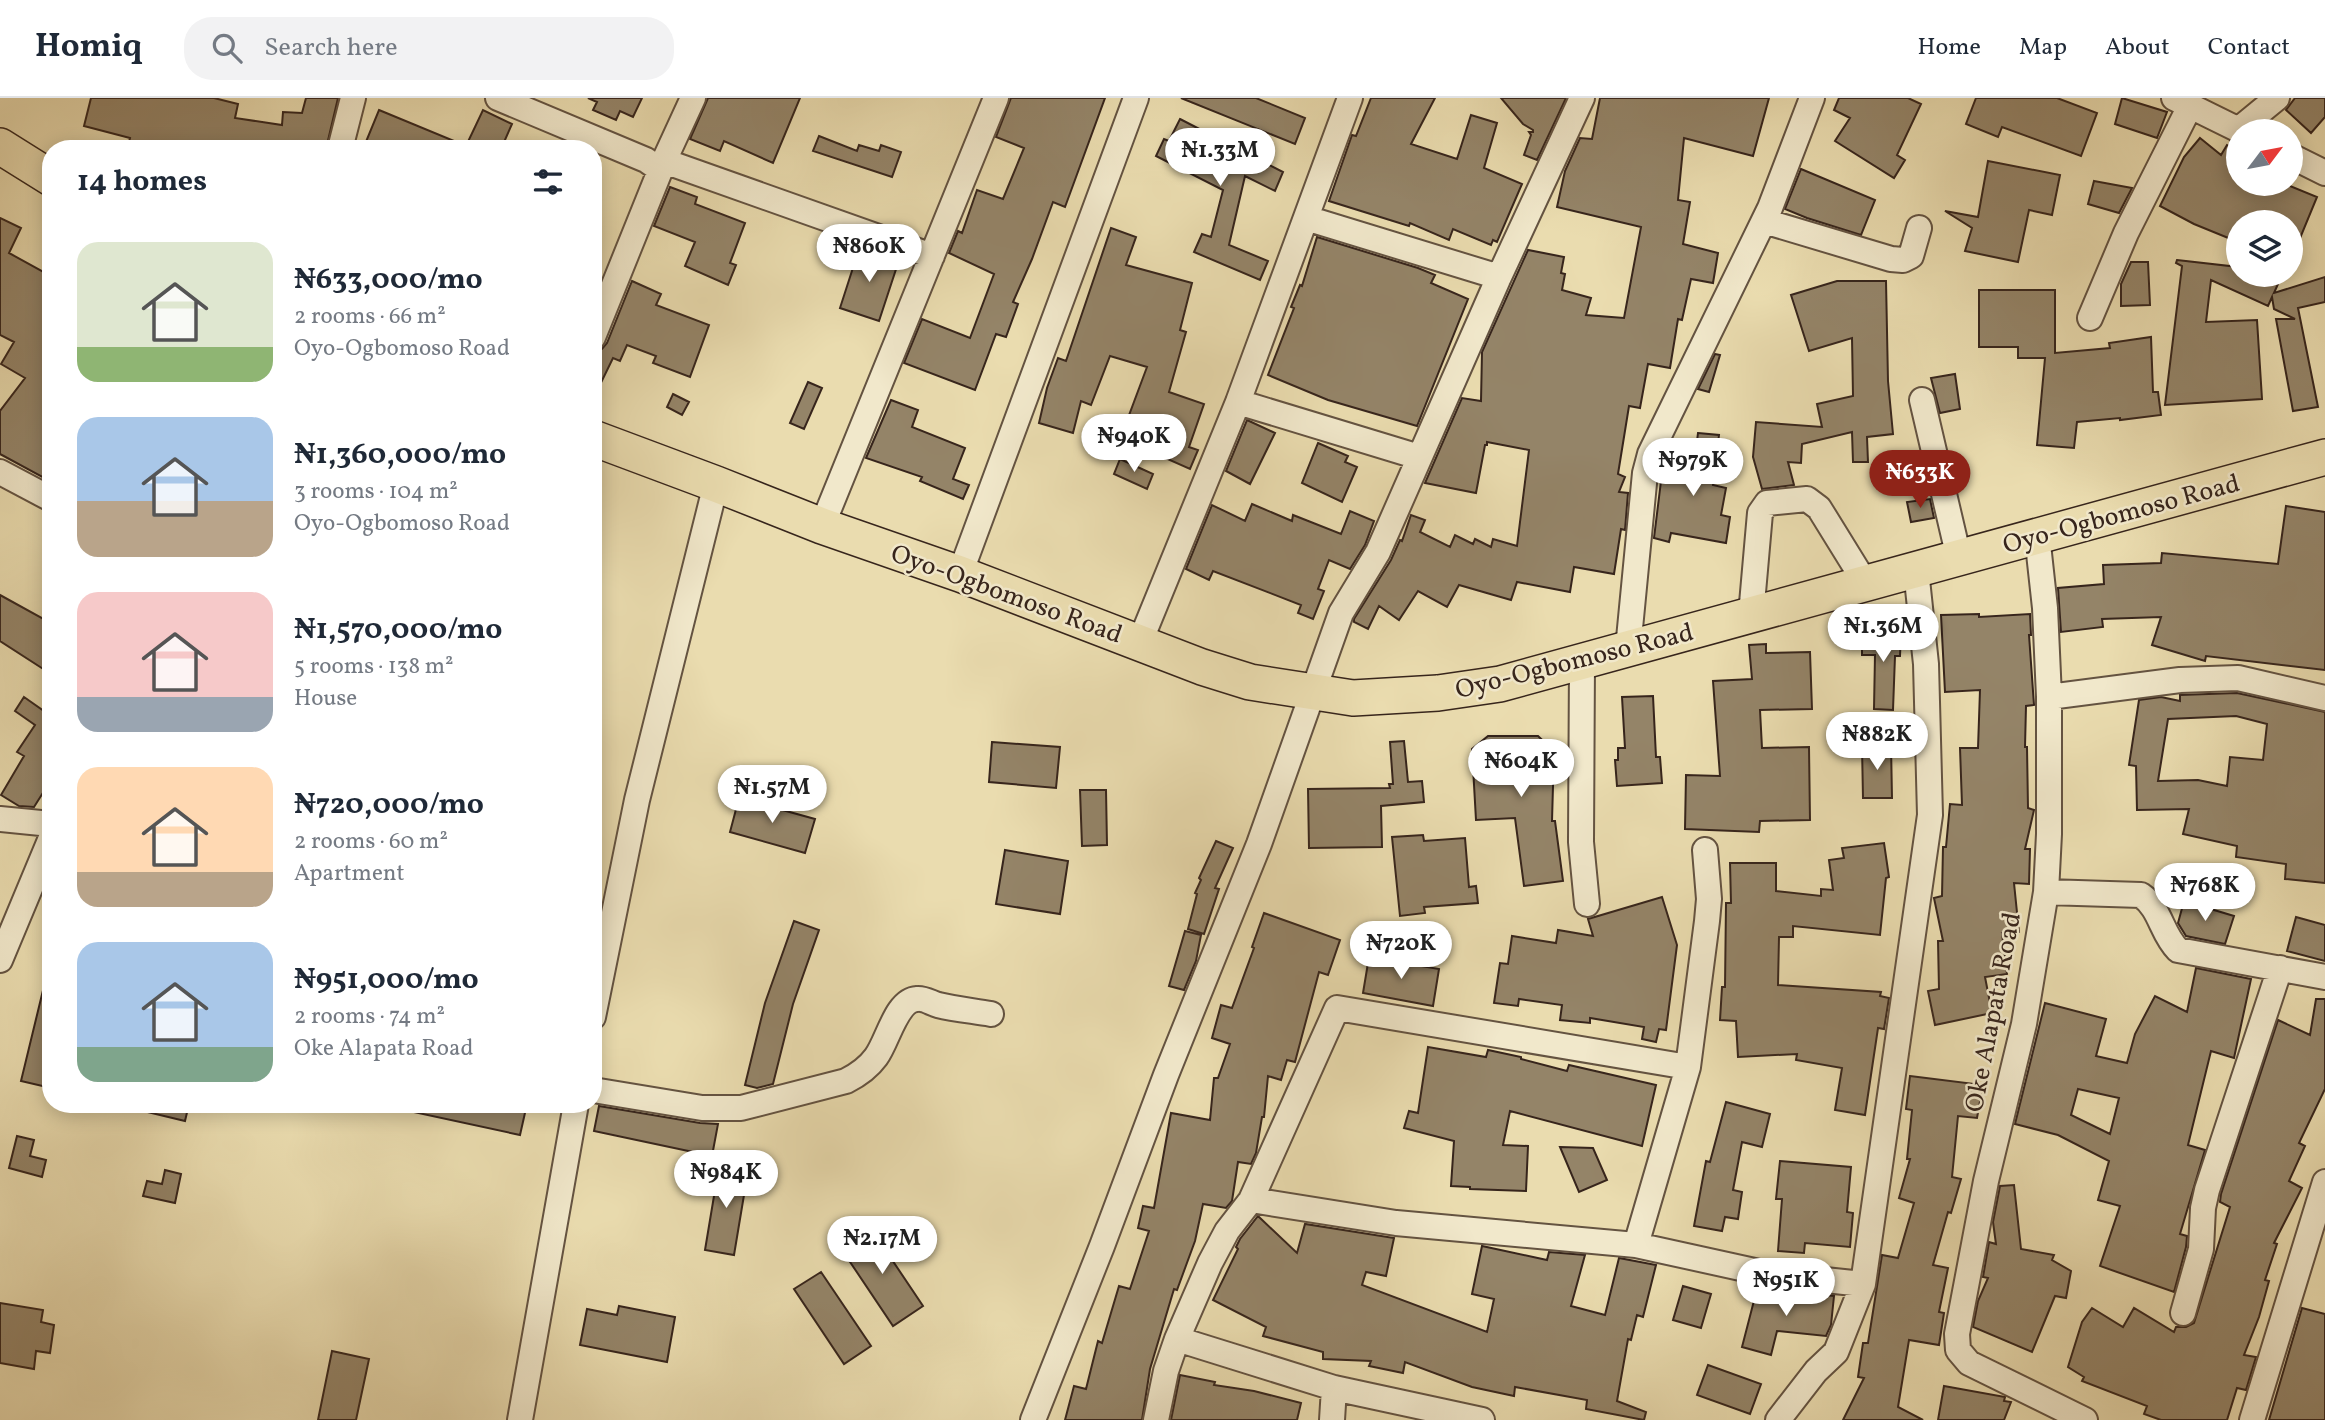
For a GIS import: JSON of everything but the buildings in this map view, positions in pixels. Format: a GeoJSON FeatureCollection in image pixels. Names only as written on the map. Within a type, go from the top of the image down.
{"type":"FeatureCollection","features":[{"type":"Feature","properties":{"kind":"highway"},"geometry":{"type":"LineString","coordinates":[[0,146],[42,172]]}},
{"type":"Feature","properties":{"kind":"highway","name":"Oyo-Ogbomoso Road"},"geometry":{"type":"LineString","coordinates":[[602,441],[1202,667],[1250,682],[1353,698],[1438,693],[1500,684],[2325,457]]}},
{"type":"Feature","properties":{"kind":"street"},"geometry":{"type":"LineString","coordinates":[[342,140],[353,98]]}},
{"type":"Feature","properties":{"kind":"street"},"geometry":{"type":"LineString","coordinates":[[498,98],[598,140]]}},
{"type":"Feature","properties":{"kind":"street"},"geometry":{"type":"LineString","coordinates":[[602,315],[664,161],[693,98]]}},
{"type":"Feature","properties":{"kind":"street"},"geometry":{"type":"LineString","coordinates":[[822,526],[996,98]]}},
{"type":"Feature","properties":{"kind":"street"},"geometry":{"type":"LineString","coordinates":[[960,574],[1136,98]]}},
{"type":"Feature","properties":{"kind":"street"},"geometry":{"type":"LineString","coordinates":[[1140,642],[1238,402],[1350,98]]}},
{"type":"Feature","properties":{"kind":"street"},"geometry":{"type":"LineString","coordinates":[[1033,1420],[1166,1075],[1259,844],[1341,613],[1378,552],[1499,277],[1582,98]]}},
{"type":"Feature","properties":{"kind":"street"},"geometry":{"type":"LineString","coordinates":[[1628,649],[1645,473],[1650,454],[1764,221],[1812,98]]}},
{"type":"Feature","properties":{"kind":"street"},"geometry":{"type":"LineString","coordinates":[[2253,119],[2277,98]]}},
{"type":"Feature","properties":{"kind":"street"},"geometry":{"type":"LineString","coordinates":[[2090,318],[2182,102],[2226,124]]}},
{"type":"Feature","properties":{"kind":"street"},"geometry":{"type":"LineString","coordinates":[[602,142],[646,160],[659,169],[664,161]]}},
{"type":"Feature","properties":{"kind":"street"},"geometry":{"type":"LineString","coordinates":[[664,161],[932,256]]}},
{"type":"Feature","properties":{"kind":"street"},"geometry":{"type":"LineString","coordinates":[[2303,162],[2325,173]]}},
{"type":"Feature","properties":{"kind":"street"},"geometry":{"type":"LineString","coordinates":[[1306,218],[1499,277]]}},
{"type":"Feature","properties":{"kind":"street"},"geometry":{"type":"LineString","coordinates":[[1764,221],[1891,259],[1903,260],[1911,256],[1919,228]]}},
{"type":"Feature","properties":{"kind":"street"},"geometry":{"type":"LineString","coordinates":[[1922,400],[1959,558]]}},
{"type":"Feature","properties":{"kind":"street"},"geometry":{"type":"LineString","coordinates":[[1238,402],[1419,457]]}},
{"type":"Feature","properties":{"kind":"street"},"geometry":{"type":"LineString","coordinates":[[0,472],[42,494]]}},
{"type":"Feature","properties":{"kind":"street"},"geometry":{"type":"LineString","coordinates":[[602,973],[637,800],[716,484]]}},
{"type":"Feature","properties":{"kind":"street"},"geometry":{"type":"LineString","coordinates":[[1751,615],[1760,513],[1767,503],[1807,499],[1819,508],[1866,584]]}},
{"type":"Feature","properties":{"kind":"street","name":"Oke Alapata Road"},"geometry":{"type":"LineString","coordinates":[[2037,536],[2045,608],[2049,697],[2049,834],[2046,892],[2024,1024],[1986,1181],[1957,1335],[1958,1350],[1969,1363],[2085,1420]]}},
{"type":"Feature","properties":{"kind":"street"},"geometry":{"type":"LineString","coordinates":[[1779,1420],[1816,1371],[1836,1352],[1863,1283],[1930,815],[1926,664],[1916,570]]}},
{"type":"Feature","properties":{"kind":"street"},"geometry":{"type":"LineString","coordinates":[[1582,662],[1581,842],[1587,904]]}},
{"type":"Feature","properties":{"kind":"street"},"geometry":{"type":"LineString","coordinates":[[2049,697],[2179,680],[2238,678],[2325,698]]}},
{"type":"Feature","properties":{"kind":"street"},"geometry":{"type":"LineString","coordinates":[[0,818],[42,836]]}},
{"type":"Feature","properties":{"kind":"street"},"geometry":{"type":"LineString","coordinates":[[1636,1245],[1688,1067],[1709,898],[1705,849]]}},
{"type":"Feature","properties":{"kind":"street"},"geometry":{"type":"LineString","coordinates":[[0,960],[42,859]]}},
{"type":"Feature","properties":{"kind":"street"},"geometry":{"type":"LineString","coordinates":[[2046,892],[2141,895],[2151,902],[2168,941],[2178,950],[2325,977]]}},
{"type":"Feature","properties":{"kind":"street"},"geometry":{"type":"LineString","coordinates":[[2183,1313],[2202,1249],[2203,1208],[2207,1190],[2280,968]]}},
{"type":"Feature","properties":{"kind":"street"},"geometry":{"type":"LineString","coordinates":[[602,1091],[702,1108],[741,1108],[846,1081],[860,1074],[876,1058],[890,1034],[897,1014],[906,1002],[919,998],[939,1005],[991,1014]]}},
{"type":"Feature","properties":{"kind":"street"},"geometry":{"type":"LineString","coordinates":[[1156,1420],[1166,1371],[1177,1339],[1210,1263],[1227,1231],[1251,1200],[1337,1008],[1688,1067]]}},
{"type":"Feature","properties":{"kind":"street"},"geometry":{"type":"LineString","coordinates":[[520,1420],[574,1113]]}},
{"type":"Feature","properties":{"kind":"street"},"geometry":{"type":"LineString","coordinates":[[2252,1420],[2325,1182]]}},
{"type":"Feature","properties":{"kind":"street"},"geometry":{"type":"LineString","coordinates":[[1251,1200],[1396,1223],[1636,1245],[1768,1274],[1863,1283]]}},
{"type":"Feature","properties":{"kind":"street"},"geometry":{"type":"LineString","coordinates":[[1177,1339],[1334,1388],[1482,1420]]}},
{"type":"Feature","properties":{"kind":"street"},"geometry":{"type":"LineString","coordinates":[[1332,1420],[1334,1388]]}}]}
